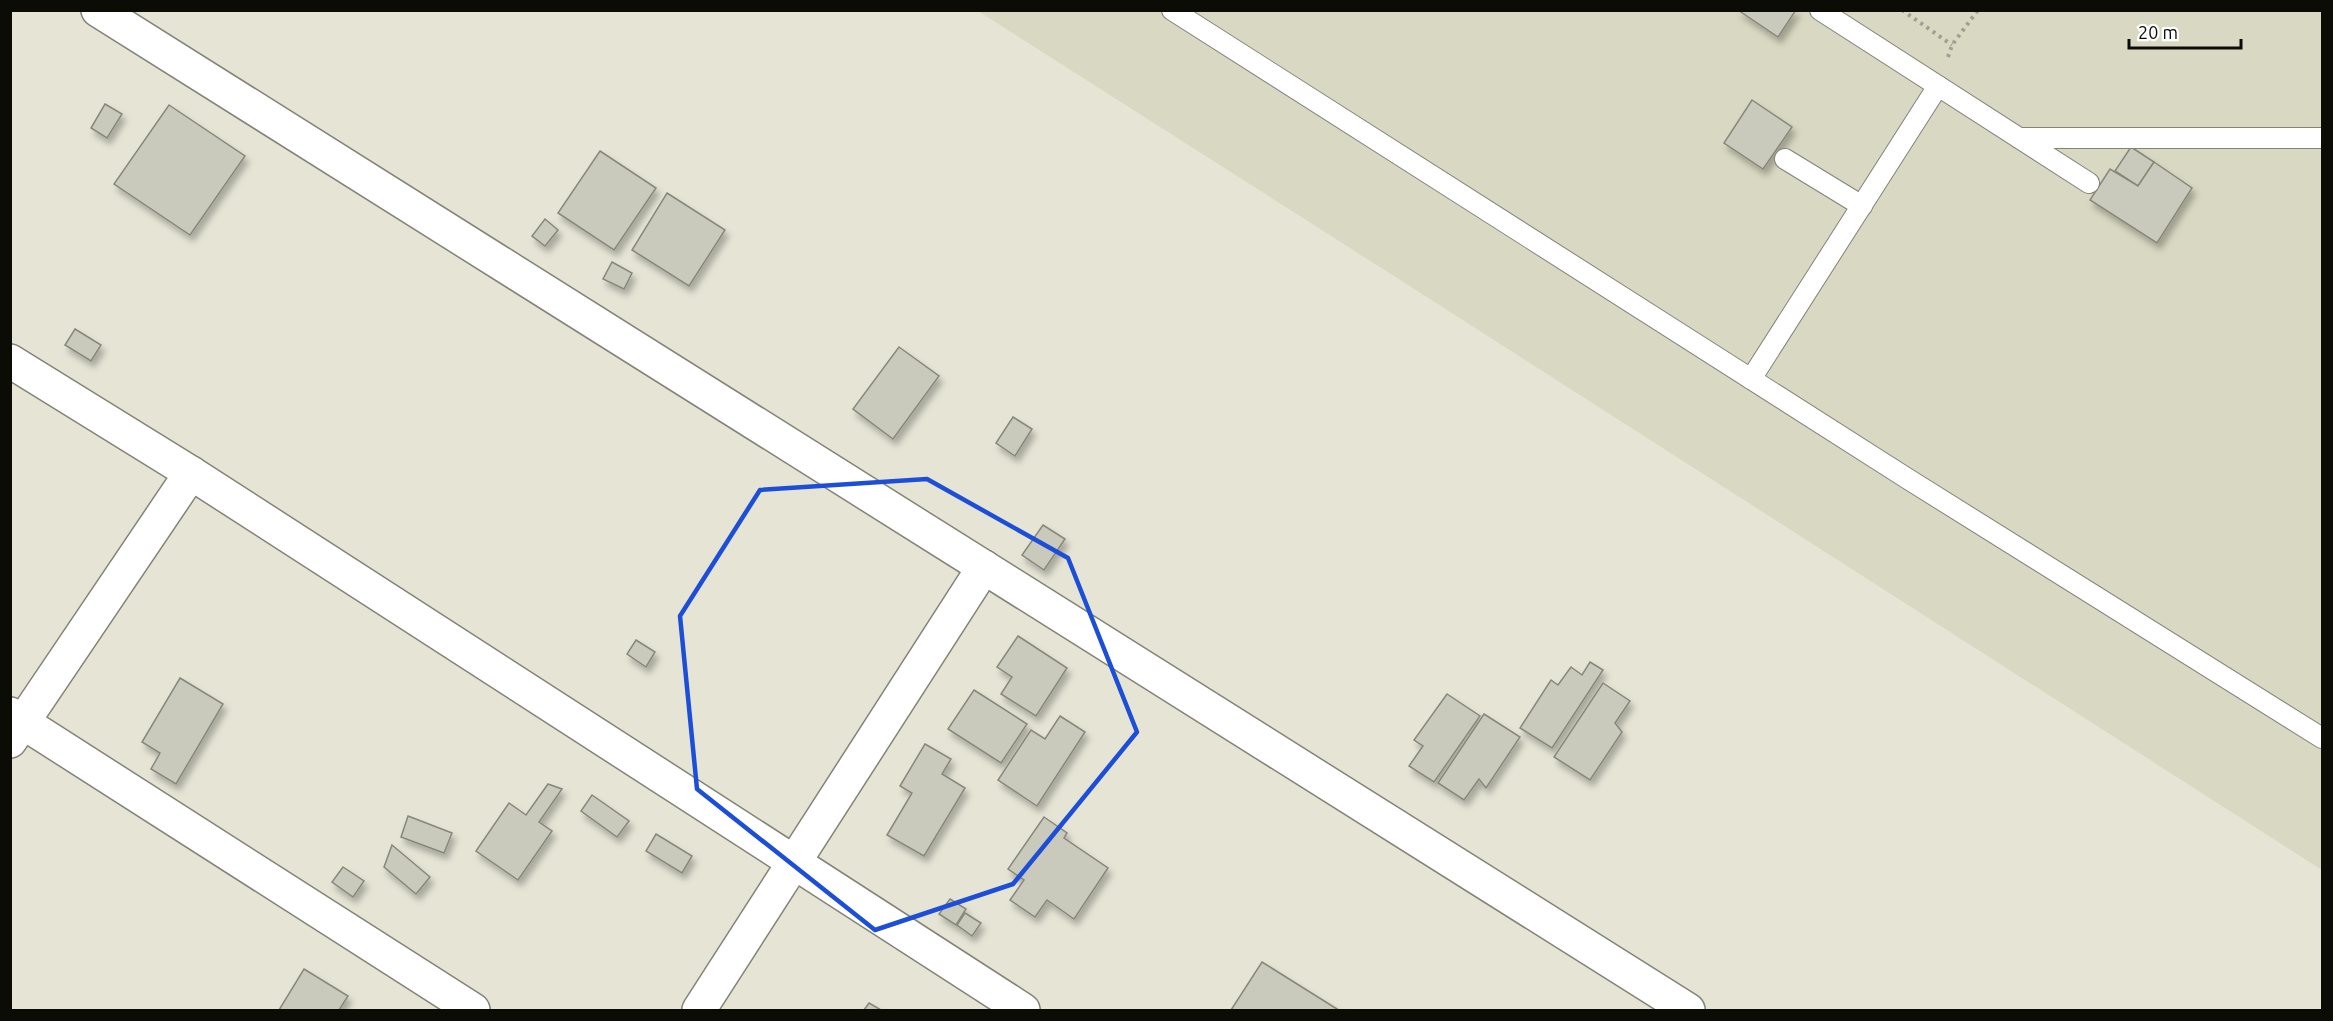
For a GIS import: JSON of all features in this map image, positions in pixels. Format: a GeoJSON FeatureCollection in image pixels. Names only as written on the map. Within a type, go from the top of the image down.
{"type":"FeatureCollection","features":[{"type":"Feature","properties":{"kind":"street"},"geometry":{"type":"LineString","coordinates":[[98,10],[1688,1011]]}},
{"type":"Feature","properties":{"kind":"street"},"geometry":{"type":"LineString","coordinates":[[10,361],[191,473],[1023,1011]]}},
{"type":"Feature","properties":{"kind":"street"},"geometry":{"type":"LineString","coordinates":[[191,473],[15,726],[472,1011]]}},
{"type":"Feature","properties":{"kind":"street"},"geometry":{"type":"LineString","coordinates":[[699,1011],[984,567]]}},
{"type":"Feature","properties":{"kind":"lane"},"geometry":{"type":"LineString","coordinates":[[1172,10],[1751,379],[2322,738]]}},
{"type":"Feature","properties":{"kind":"lane"},"geometry":{"type":"LineString","coordinates":[[1820,10],[2089,183]]}},
{"type":"Feature","properties":{"kind":"lane"},"geometry":{"type":"LineString","coordinates":[[1751,379],[1938,86]]}},
{"type":"Feature","properties":{"kind":"lane"},"geometry":{"type":"LineString","coordinates":[[2019,138],[2322,138]]}},
{"type":"Feature","properties":{"kind":"lane"},"geometry":{"type":"LineString","coordinates":[[1785,159],[1862,206]]}},
{"type":"Feature","properties":{"kind":"path"},"geometry":{"type":"LineString","coordinates":[[1902,10],[1952,45]]}},
{"type":"Feature","properties":{"kind":"path"},"geometry":{"type":"LineString","coordinates":[[1938,86],[1952,45],[1978,10]]}},
{"type":"Feature","properties":{"kind":"highlighted area"},"geometry":{"type":"Polygon","coordinates":[[[927,479],[1068,558],[1137,732],[1013,884],[875,930],[697,789],[680,616],[760,490],[927,479]]]}},
{"type":"Feature","properties":{"kind":"shaded area"},"geometry":{"type":"Polygon","coordinates":[[[978,11],[2322,11],[2322,870],[1405,283],[978,11]]]}},
{"type":"Feature","properties":{"kind":"building"},"geometry":{"type":"Polygon","coordinates":[[[1738,10],[1796,10],[1778,37],[1738,10]]]}},
{"type":"Feature","properties":{"kind":"building"},"geometry":{"type":"Polygon","coordinates":[[[1752,100],[1792,127],[1763,169],[1724,143],[1752,100]]]}},
{"type":"Feature","properties":{"kind":"building"},"geometry":{"type":"Polygon","coordinates":[[[105,104],[122,114],[107,138],[91,128],[105,104]]]}},
{"type":"Feature","properties":{"kind":"building"},"geometry":{"type":"Polygon","coordinates":[[[169,105],[245,156],[190,235],[114,184],[169,105]]]}},
{"type":"Feature","properties":{"kind":"building"},"geometry":{"type":"Polygon","coordinates":[[[2131,147],[2154,162],[2138,186],[2115,171],[2131,147]]]}},
{"type":"Feature","properties":{"kind":"building"},"geometry":{"type":"Polygon","coordinates":[[[600,151],[656,188],[614,250],[558,213],[600,151]]]}},
{"type":"Feature","properties":{"kind":"building"},"geometry":{"type":"Polygon","coordinates":[[[2154,162],[2192,188],[2157,243],[2090,200],[2110,169],[2138,186],[2154,162]]]}},
{"type":"Feature","properties":{"kind":"building"},"geometry":{"type":"Polygon","coordinates":[[[667,193],[725,230],[689,286],[632,250],[667,193]]]}},
{"type":"Feature","properties":{"kind":"building"},"geometry":{"type":"Polygon","coordinates":[[[545,219],[558,230],[545,246],[532,236],[545,219]]]}},
{"type":"Feature","properties":{"kind":"building"},"geometry":{"type":"Polygon","coordinates":[[[612,262],[632,273],[624,289],[603,279],[612,262]]]}},
{"type":"Feature","properties":{"kind":"building"},"geometry":{"type":"Polygon","coordinates":[[[75,329],[101,345],[91,361],[65,345],[75,329]]]}},
{"type":"Feature","properties":{"kind":"building"},"geometry":{"type":"Polygon","coordinates":[[[899,347],[939,376],[893,439],[853,409],[899,347]]]}},
{"type":"Feature","properties":{"kind":"building"},"geometry":{"type":"Polygon","coordinates":[[[1013,417],[1032,429],[1015,456],[996,443],[1013,417]]]}},
{"type":"Feature","properties":{"kind":"building"},"geometry":{"type":"Polygon","coordinates":[[[1043,525],[1065,539],[1044,570],[1022,555],[1043,525]]]}},
{"type":"Feature","properties":{"kind":"building"},"geometry":{"type":"Polygon","coordinates":[[[1018,636],[1067,668],[1036,716],[1001,694],[1012,677],[997,667],[1018,636]]]}},
{"type":"Feature","properties":{"kind":"building"},"geometry":{"type":"Polygon","coordinates":[[[636,640],[655,652],[646,667],[627,654],[636,640]]]}},
{"type":"Feature","properties":{"kind":"building"},"geometry":{"type":"Polygon","coordinates":[[[1590,662],[1603,670],[1552,748],[1520,728],[1551,680],[1558,685],[1571,667],[1582,675],[1590,662]]]}},
{"type":"Feature","properties":{"kind":"building"},"geometry":{"type":"Polygon","coordinates":[[[180,678],[223,704],[176,784],[151,769],[160,753],[142,742],[180,678]]]}},
{"type":"Feature","properties":{"kind":"building"},"geometry":{"type":"Polygon","coordinates":[[[1603,683],[1630,701],[1615,723],[1622,732],[1590,780],[1554,757],[1603,683]]]}},
{"type":"Feature","properties":{"kind":"building"},"geometry":{"type":"Polygon","coordinates":[[[974,690],[1027,724],[1001,763],[948,729],[974,690]]]}},
{"type":"Feature","properties":{"kind":"building"},"geometry":{"type":"Polygon","coordinates":[[[1447,694],[1480,716],[1434,782],[1409,766],[1423,746],[1414,740],[1447,694]]]}},
{"type":"Feature","properties":{"kind":"building"},"geometry":{"type":"Polygon","coordinates":[[[1484,714],[1520,737],[1486,788],[1479,779],[1464,800],[1438,783],[1484,714]]]}},
{"type":"Feature","properties":{"kind":"building"},"geometry":{"type":"Polygon","coordinates":[[[1060,716],[1085,732],[1037,806],[998,780],[1031,730],[1045,739],[1060,716]]]}},
{"type":"Feature","properties":{"kind":"building"},"geometry":{"type":"Polygon","coordinates":[[[925,744],[951,759],[942,774],[965,788],[924,856],[887,835],[912,793],[900,786],[925,744]]]}},
{"type":"Feature","properties":{"kind":"building"},"geometry":{"type":"Polygon","coordinates":[[[548,784],[562,789],[539,822],[552,831],[518,880],[476,851],[509,803],[526,815],[548,784]]]}},
{"type":"Feature","properties":{"kind":"building"},"geometry":{"type":"Polygon","coordinates":[[[592,795],[629,821],[617,837],[581,811],[592,795]]]}},
{"type":"Feature","properties":{"kind":"building"},"geometry":{"type":"Polygon","coordinates":[[[408,816],[452,833],[444,853],[401,837],[408,816]]]}},
{"type":"Feature","properties":{"kind":"building"},"geometry":{"type":"Polygon","coordinates":[[[1044,817],[1067,833],[1064,838],[1108,868],[1074,919],[1047,900],[1035,917],[1010,900],[1024,880],[1008,869],[1044,817]]]}},
{"type":"Feature","properties":{"kind":"building"},"geometry":{"type":"Polygon","coordinates":[[[656,834],[692,856],[682,873],[646,851],[656,834]]]}},
{"type":"Feature","properties":{"kind":"building"},"geometry":{"type":"Polygon","coordinates":[[[392,845],[430,877],[416,894],[384,867],[392,845]]]}},
{"type":"Feature","properties":{"kind":"building"},"geometry":{"type":"Polygon","coordinates":[[[343,867],[364,881],[353,897],[332,882],[343,867]]]}},
{"type":"Feature","properties":{"kind":"building"},"geometry":{"type":"Polygon","coordinates":[[[950,899],[966,909],[956,925],[939,914],[950,899]]]}},
{"type":"Feature","properties":{"kind":"building"},"geometry":{"type":"Polygon","coordinates":[[[965,913],[981,923],[972,936],[957,925],[965,913]]]}},
{"type":"Feature","properties":{"kind":"building"},"geometry":{"type":"Polygon","coordinates":[[[1262,962],[1337,1009],[1231,1010],[1262,962]]]}},
{"type":"Feature","properties":{"kind":"building"},"geometry":{"type":"Polygon","coordinates":[[[304,969],[348,996],[339,1010],[279,1010],[304,969]]]}},
{"type":"Feature","properties":{"kind":"building"},"geometry":{"type":"Polygon","coordinates":[[[869,1003],[881,1010],[864,1010],[869,1003]]]}}]}
